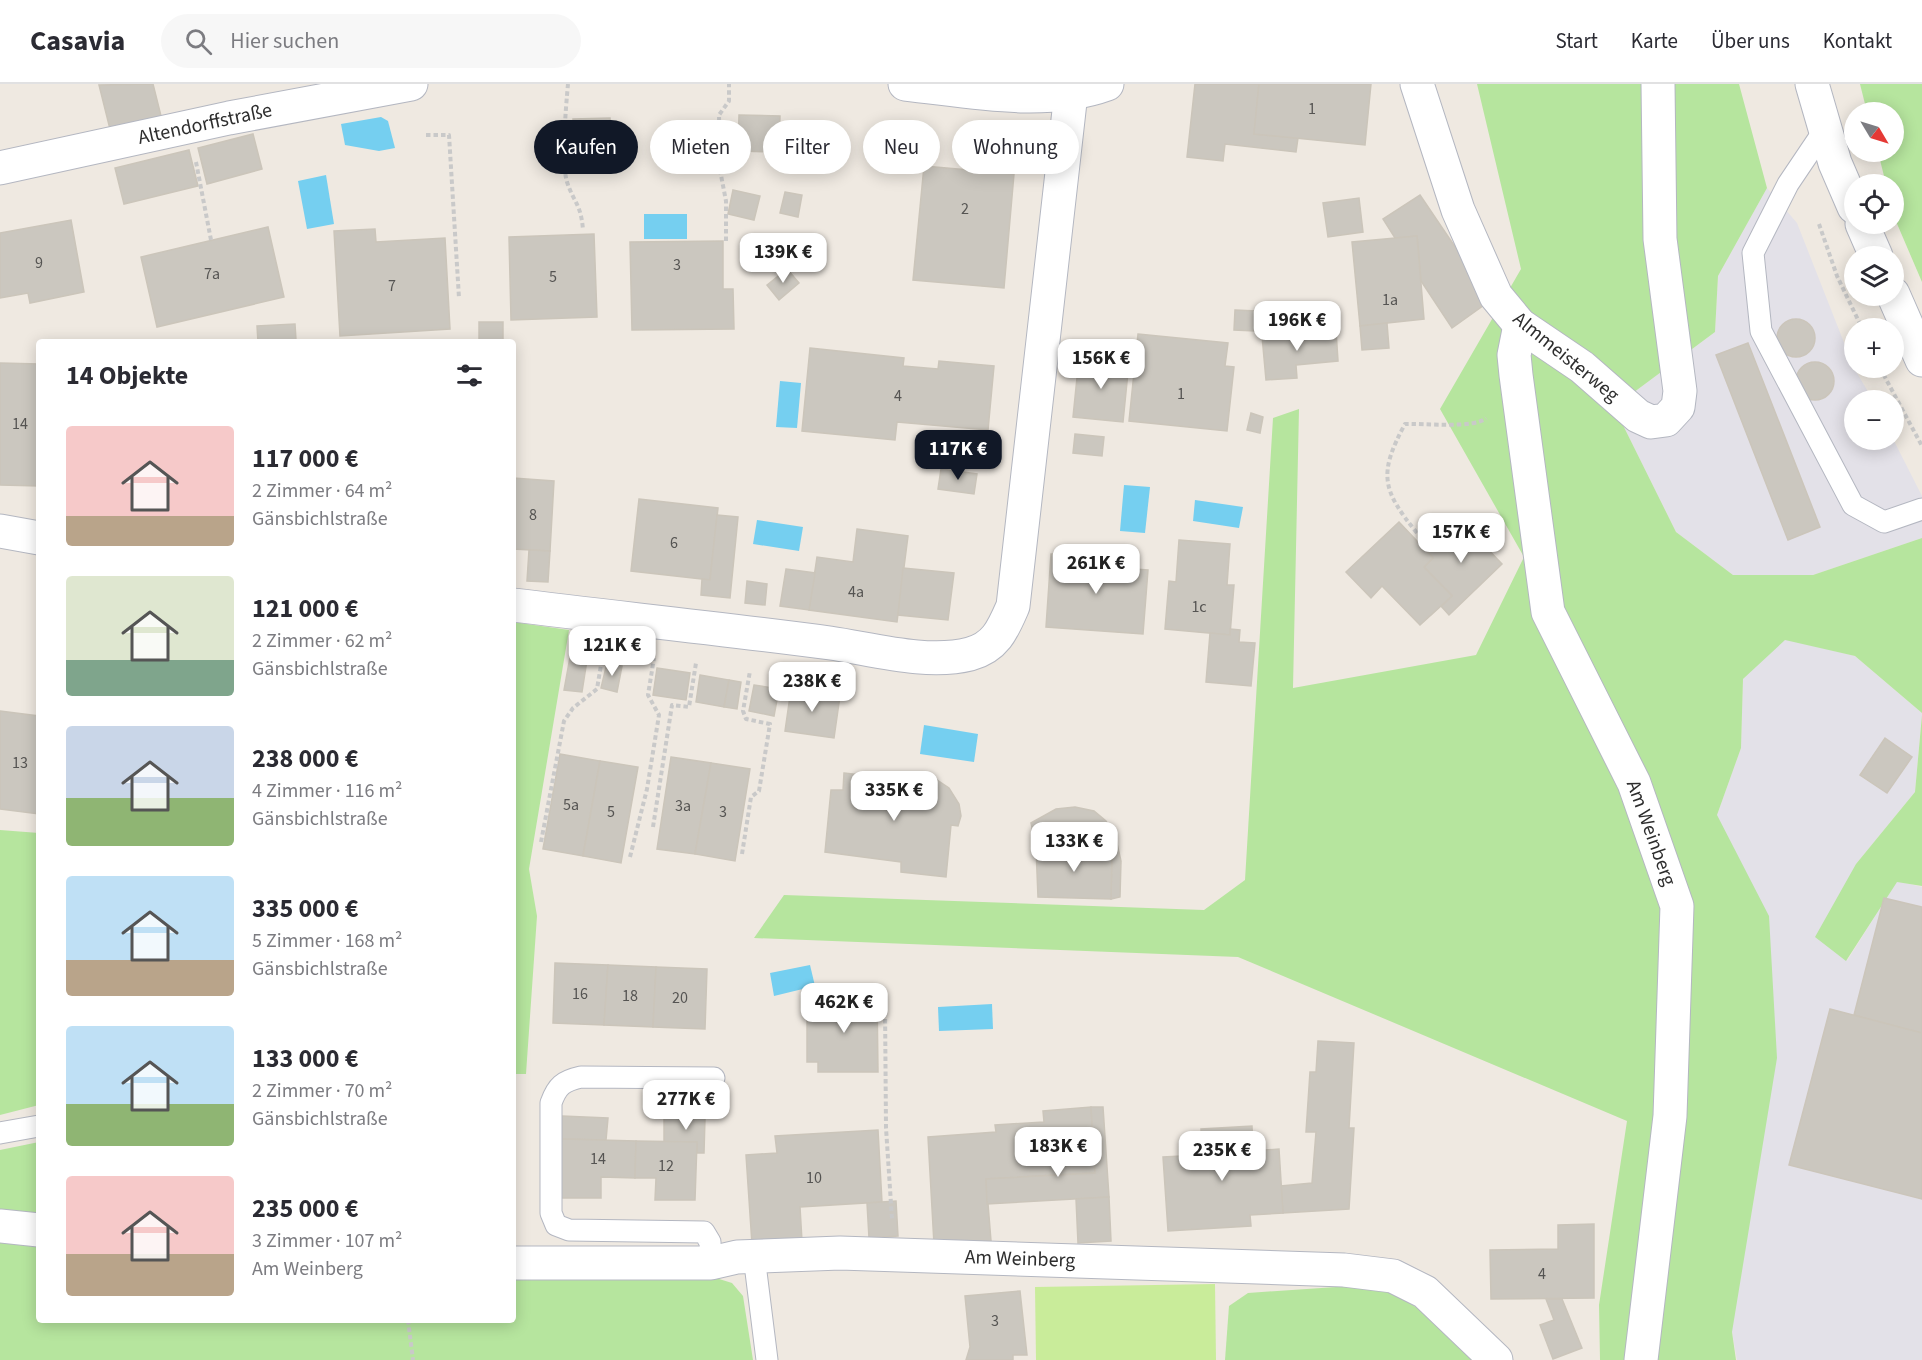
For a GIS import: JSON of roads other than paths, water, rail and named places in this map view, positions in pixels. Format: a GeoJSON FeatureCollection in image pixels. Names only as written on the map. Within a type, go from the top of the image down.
{"type":"FeatureCollection","features":[{"type":"Feature","properties":{"kind":"street","name":"Altendorffstraße"},"geometry":{"type":"LineString","coordinates":[[0,168],[181,128],[411,84]]}},
{"type":"Feature","properties":{"kind":"street"},"geometry":{"type":"LineString","coordinates":[[905,84],[996,93],[1071,93],[1107,84]]}},
{"type":"Feature","properties":{"kind":"street","name":"Almmeisterweg"},"geometry":{"type":"LineString","coordinates":[[1417,84],[1463,220],[1496,296],[1521,325],[1582,367],[1638,417],[1652,422],[1666,420],[1678,406],[1680,392],[1660,238],[1658,84]]}},
{"type":"Feature","properties":{"kind":"street"},"geometry":{"type":"LineString","coordinates":[[1812,84],[1835,163],[1844,184]]}},
{"type":"Feature","properties":{"kind":"street"},"geometry":{"type":"LineString","coordinates":[[516,605],[830,643],[919,657],[968,654],[989,646],[1000,635],[1013,606],[1071,93]]}},
{"type":"Feature","properties":{"kind":"street"},"geometry":{"type":"LineString","coordinates":[[1898,306],[1922,360]]}},
{"type":"Feature","properties":{"kind":"street","name":"Am Weinberg"},"geometry":{"type":"LineString","coordinates":[[1521,325],[1514,355],[1548,612],[1634,783],[1677,906],[1671,1116],[1641,1360]]}},
{"type":"Feature","properties":{"kind":"street"},"geometry":{"type":"LineString","coordinates":[[0,531],[36,537]]}},
{"type":"Feature","properties":{"kind":"street"},"geometry":{"type":"LineString","coordinates":[[0,1226],[36,1230]]}},
{"type":"Feature","properties":{"kind":"street","name":"Am Weinberg"},"geometry":{"type":"LineString","coordinates":[[516,1263],[711,1263],[754,1256],[840,1253],[1344,1270],[1393,1276],[1425,1292],[1496,1360]]}},
{"type":"Feature","properties":{"kind":"lane"},"geometry":{"type":"LineString","coordinates":[[1825,129],[1788,184],[1753,253],[1761,331],[1853,505],[1884,522],[1922,509]]}},
{"type":"Feature","properties":{"kind":"lane"},"geometry":{"type":"LineString","coordinates":[[711,1263],[710,1242],[704,1232],[568,1230],[556,1225],[550,1213],[551,1103],[556,1089],[566,1080],[581,1077],[714,1078]]}},
{"type":"Feature","properties":{"kind":"lane"},"geometry":{"type":"LineString","coordinates":[[0,1133],[36,1127]]}},
{"type":"Feature","properties":{"kind":"lane"},"geometry":{"type":"LineString","coordinates":[[754,1256],[767,1360]]}},
{"type":"Feature","properties":{"kind":"water"},"geometry":{"type":"Polygon","coordinates":[[[381,117],[388,121],[395,148],[379,151],[345,145],[341,124],[381,117]]]}},
{"type":"Feature","properties":{"kind":"water"},"geometry":{"type":"Polygon","coordinates":[[[326,175],[334,224],[307,229],[298,181],[326,175]]]}},
{"type":"Feature","properties":{"kind":"water"},"geometry":{"type":"Polygon","coordinates":[[[644,214],[687,214],[687,239],[644,239],[644,214]]]}},
{"type":"Feature","properties":{"kind":"water"},"geometry":{"type":"Polygon","coordinates":[[[780,381],[801,383],[797,428],[776,427],[780,381]]]}},
{"type":"Feature","properties":{"kind":"water"},"geometry":{"type":"Polygon","coordinates":[[[1124,485],[1150,487],[1145,533],[1120,531],[1124,485]]]}},
{"type":"Feature","properties":{"kind":"water"},"geometry":{"type":"Polygon","coordinates":[[[1195,500],[1243,507],[1239,528],[1193,521],[1195,500]]]}},
{"type":"Feature","properties":{"kind":"water"},"geometry":{"type":"Polygon","coordinates":[[[757,520],[803,527],[799,551],[753,544],[757,520]]]}},
{"type":"Feature","properties":{"kind":"water"},"geometry":{"type":"Polygon","coordinates":[[[924,725],[978,734],[974,762],[920,754],[924,725]]]}},
{"type":"Feature","properties":{"kind":"water"},"geometry":{"type":"Polygon","coordinates":[[[810,965],[815,986],[774,996],[770,973],[810,965]]]}},
{"type":"Feature","properties":{"kind":"water"},"geometry":{"type":"Polygon","coordinates":[[[992,1004],[993,1029],[939,1031],[938,1007],[992,1004]]]}}]}
